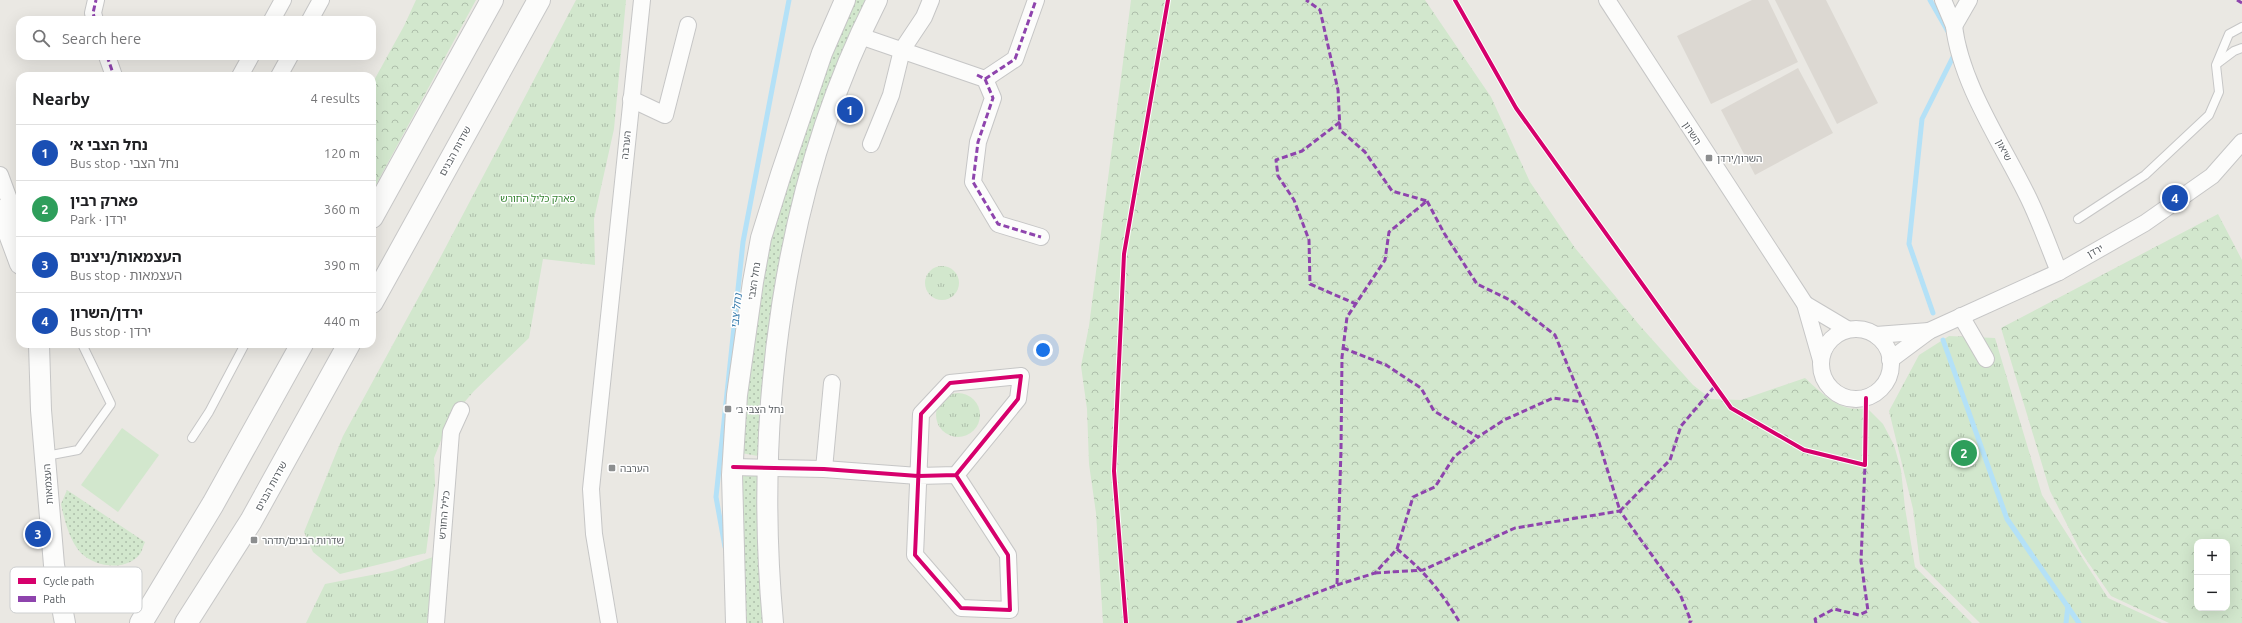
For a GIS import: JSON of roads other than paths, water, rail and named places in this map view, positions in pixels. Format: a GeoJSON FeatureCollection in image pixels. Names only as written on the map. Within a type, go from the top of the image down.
{"type":"FeatureCollection","features":[{"type":"Feature","properties":{"kind":"main road"},"geometry":{"type":"LineString","coordinates":[[376,210],[492,0]]}},
{"type":"Feature","properties":{"kind":"main road","name":"שדרות הבנים"},"geometry":{"type":"LineString","coordinates":[[376,295],[539,0]]}},
{"type":"Feature","properties":{"kind":"main road"},"geometry":{"type":"LineString","coordinates":[[141,623],[213,504],[300,348]]}},
{"type":"Feature","properties":{"kind":"main road","name":"שדרות הבנים"},"geometry":{"type":"LineString","coordinates":[[186,623],[252,521],[347,348]]}},
{"type":"Feature","properties":{"kind":"street"},"geometry":{"type":"LineString","coordinates":[[94,16],[93,13],[96,0]]}},
{"type":"Feature","properties":{"kind":"street"},"geometry":{"type":"LineString","coordinates":[[274,16],[283,0]]}},
{"type":"Feature","properties":{"kind":"street"},"geometry":{"type":"LineString","coordinates":[[312,16],[321,0]]}},
{"type":"Feature","properties":{"kind":"street","name":"הערבה"},"geometry":{"type":"LineString","coordinates":[[609,623],[594,534],[592,489],[630,99],[642,0]]}},
{"type":"Feature","properties":{"kind":"street","name":"נחל הצבי"},"geometry":{"type":"LineString","coordinates":[[736,623],[733,467],[737,395],[761,238],[805,102],[845,0]]}},
{"type":"Feature","properties":{"kind":"street"},"geometry":{"type":"LineString","coordinates":[[773,623],[770,588],[769,468],[771,402],[776,350],[792,249],[808,182],[831,111],[860,36],[877,0]]}},
{"type":"Feature","properties":{"kind":"street"},"geometry":{"type":"LineString","coordinates":[[871,144],[892,95],[902,50],[924,17],[931,0]]}},
{"type":"Feature","properties":{"kind":"street"},"geometry":{"type":"LineString","coordinates":[[985,79],[1014,59],[1036,0]]}},
{"type":"Feature","properties":{"kind":"street","name":"השרון"},"geometry":{"type":"LineString","coordinates":[[1607,0],[1805,304],[1821,360]]}},
{"type":"Feature","properties":{"kind":"street","name":"שיאון"},"geometry":{"type":"LineString","coordinates":[[1943,0],[1954,26],[1957,49],[1976,94],[2030,200],[2059,272]]}},
{"type":"Feature","properties":{"kind":"street"},"geometry":{"type":"LineString","coordinates":[[1954,26],[1969,0]]}},
{"type":"Feature","properties":{"kind":"street"},"geometry":{"type":"LineString","coordinates":[[630,99],[665,115],[688,26]]}},
{"type":"Feature","properties":{"kind":"street"},"geometry":{"type":"LineString","coordinates":[[860,36],[985,79],[993,98],[978,142],[973,182],[998,224],[1041,237]]}},
{"type":"Feature","properties":{"kind":"street"},"geometry":{"type":"LineString","coordinates":[[108,60],[113,72]]}},
{"type":"Feature","properties":{"kind":"street"},"geometry":{"type":"LineString","coordinates":[[242,72],[249,60]]}},
{"type":"Feature","properties":{"kind":"street"},"geometry":{"type":"LineString","coordinates":[[281,72],[288,60]]}},
{"type":"Feature","properties":{"kind":"street","name":"ירדן"},"geometry":{"type":"LineString","coordinates":[[1890,360],[1929,331],[2059,272],[2145,223],[2212,176],[2242,142]]}},
{"type":"Feature","properties":{"kind":"street"},"geometry":{"type":"LineString","coordinates":[[0,175],[16,218]]}},
{"type":"Feature","properties":{"kind":"street"},"geometry":{"type":"LineString","coordinates":[[0,210],[16,253]]}},
{"type":"Feature","properties":{"kind":"street","name":"השרון"},"geometry":{"type":"LineString","coordinates":[[1805,304],[1847,330]]}},
{"type":"Feature","properties":{"kind":"street"},"geometry":{"type":"LineString","coordinates":[[1961,316],[1986,359]]}},
{"type":"Feature","properties":{"kind":"street"},"geometry":{"type":"LineString","coordinates":[[1847,330],[1867,330],[1876,335],[1888,350],[1890,360],[1888,377],[1884,385],[1876,393],[1866,398],[1854,399],[1843,397],[1833,391],[1821,372],[1821,360],[1824,349],[1830,340],[1847,330]]}},
{"type":"Feature","properties":{"kind":"street","name":"ירדן"},"geometry":{"type":"LineString","coordinates":[[1876,335],[1929,331]]}},
{"type":"Feature","properties":{"kind":"street","name":"העצמאות"},"geometry":{"type":"LineString","coordinates":[[43,348],[42,410],[54,567]]}},
{"type":"Feature","properties":{"kind":"street"},"geometry":{"type":"LineString","coordinates":[[733,467],[824,470],[918,476],[956,475],[1018,399],[1021,376],[950,383],[920,414],[918,476],[914,555],[961,608],[1010,610],[1008,555],[956,475]]}},
{"type":"Feature","properties":{"kind":"street"},"geometry":{"type":"LineString","coordinates":[[824,470],[832,383]]}},
{"type":"Feature","properties":{"kind":"street","name":"כליל החורש"},"geometry":{"type":"LineString","coordinates":[[436,623],[451,432],[461,410]]}},
{"type":"Feature","properties":{"kind":"street","name":"העצמאות"},"geometry":{"type":"LineString","coordinates":[[63,613],[65,623]]}},
{"type":"Feature","properties":{"kind":"lane"},"geometry":{"type":"LineString","coordinates":[[2078,219],[2145,175],[2209,115],[2219,92],[2216,65],[2228,34],[2242,27]]}},
{"type":"Feature","properties":{"kind":"lane"},"geometry":{"type":"LineString","coordinates":[[2216,65],[2234,51],[2242,48]]}},
{"type":"Feature","properties":{"kind":"lane"},"geometry":{"type":"LineString","coordinates":[[46,456],[78,450],[111,404],[84,348]]}},
{"type":"Feature","properties":{"kind":"lane"},"geometry":{"type":"LineString","coordinates":[[192,438],[209,412],[243,348]]}},
{"type":"Feature","properties":{"kind":"waterway","name":"נחל צבי"},"geometry":{"type":"LineString","coordinates":[[725,547],[716,497],[743,242],[789,0]]}},
{"type":"Feature","properties":{"kind":"waterway"},"geometry":{"type":"LineString","coordinates":[[1930,0],[1950,35]]}},
{"type":"Feature","properties":{"kind":"waterway"},"geometry":{"type":"LineString","coordinates":[[1933,313],[1909,244],[1922,119],[1956,51]]}},
{"type":"Feature","properties":{"kind":"waterway"},"geometry":{"type":"LineString","coordinates":[[1943,340],[2007,519],[2079,623]]}},
{"type":"Feature","properties":{"kind":"waterway"},"geometry":{"type":"LineString","coordinates":[[2066,623],[2068,606]]}},
{"type":"Feature","properties":{"kind":"place","name":"נחל הצבי א׳"},"geometry":{"type":"Point","coordinates":[850,110]}},
{"type":"Feature","properties":{"kind":"place","name":"השרון/ירדן"},"geometry":{"type":"Point","coordinates":[1709,158]}},
{"type":"Feature","properties":{"kind":"place","name":"ירדן/השרון"},"geometry":{"type":"Point","coordinates":[2175,198]}},
{"type":"Feature","properties":{"kind":"place","name":"נחל הצבי ב׳"},"geometry":{"type":"Point","coordinates":[728,409]}},
{"type":"Feature","properties":{"kind":"place","name":"פארק רבין"},"geometry":{"type":"Point","coordinates":[1964,453]}},
{"type":"Feature","properties":{"kind":"place","name":"הערבה"},"geometry":{"type":"Point","coordinates":[612,468]}},
{"type":"Feature","properties":{"kind":"place","name":"העצמאות/ניצנים"},"geometry":{"type":"Point","coordinates":[38,534]}},
{"type":"Feature","properties":{"kind":"place","name":"שדרות הבנים/תדהר"},"geometry":{"type":"Point","coordinates":[254,540]}},
{"type":"Feature","properties":{"kind":"park label","name":"פארק כליל החורש"},"geometry":{"type":"Point","coordinates":[538,198]}}]}
